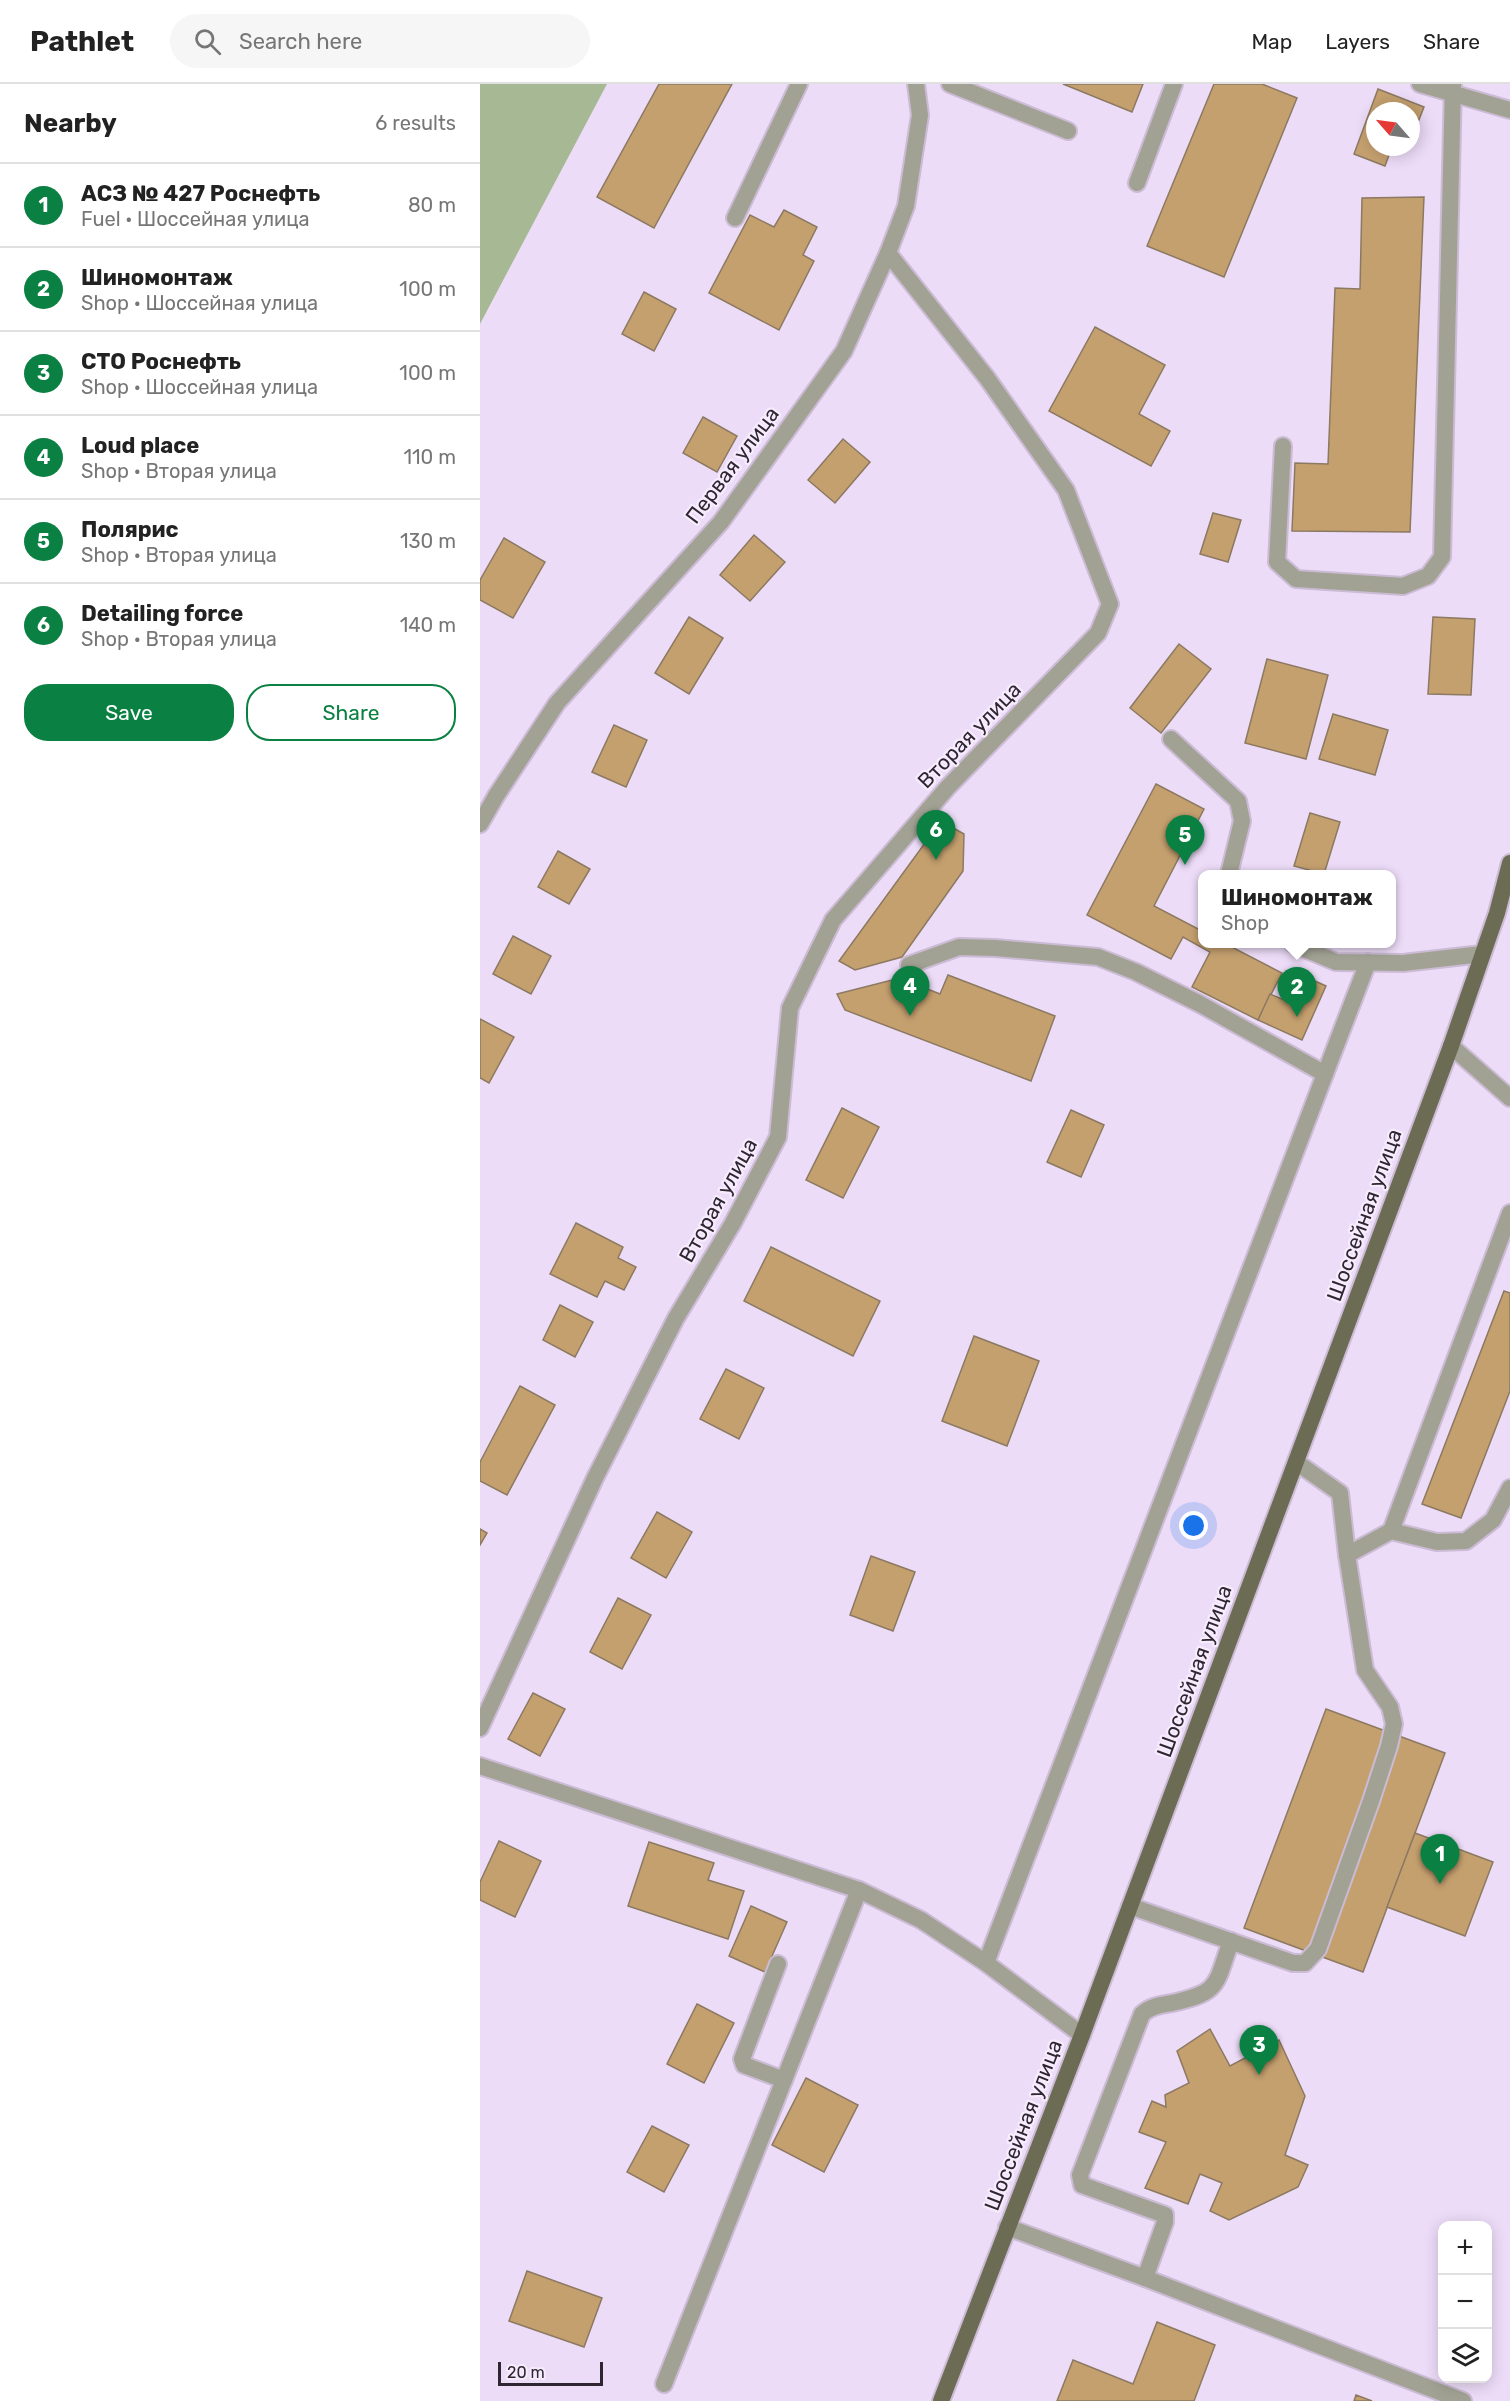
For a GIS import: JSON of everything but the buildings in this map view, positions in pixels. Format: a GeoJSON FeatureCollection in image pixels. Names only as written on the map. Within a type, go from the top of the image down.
{"type":"FeatureCollection","features":[{"type":"Feature","properties":{"kind":"main road","name":"Шоссейная улица"},"geometry":{"type":"LineString","coordinates":[[941,2401],[1082,2036],[1451,1046],[1497,913],[1510,863]]}},
{"type":"Feature","properties":{"kind":"street"},"geometry":{"type":"LineString","coordinates":[[735,218],[800,84]]}},
{"type":"Feature","properties":{"kind":"street","name":"Первая улица"},"geometry":{"type":"LineString","coordinates":[[480,824],[557,704],[721,522],[844,351],[888,253],[906,206],[920,115],[916,84]]}},
{"type":"Feature","properties":{"kind":"street"},"geometry":{"type":"LineString","coordinates":[[950,84],[1068,131]]}},
{"type":"Feature","properties":{"kind":"street"},"geometry":{"type":"LineString","coordinates":[[1137,183],[1174,84]]}},
{"type":"Feature","properties":{"kind":"street"},"geometry":{"type":"LineString","coordinates":[[1420,84],[1453,89],[1510,110]]}},
{"type":"Feature","properties":{"kind":"street"},"geometry":{"type":"LineString","coordinates":[[1283,446],[1277,562],[1285,571],[1296,579],[1403,586],[1428,576],[1442,557],[1453,89]]}},
{"type":"Feature","properties":{"kind":"street","name":"Вторая улица"},"geometry":{"type":"LineString","coordinates":[[480,1728],[595,1478],[676,1318],[733,1223],[778,1137],[790,1008],[833,921],[948,787],[1098,633],[1110,604],[1066,490],[987,378],[888,253]]}},
{"type":"Feature","properties":{"kind":"street"},"geometry":{"type":"LineString","coordinates":[[1171,739],[1238,801],[1242,820],[1230,870]]}},
{"type":"Feature","properties":{"kind":"street"},"geometry":{"type":"LineString","coordinates":[[909,965],[959,947],[1098,957],[1136,972],[1200,1004],[1325,1074]]}},
{"type":"Feature","properties":{"kind":"street"},"geometry":{"type":"LineString","coordinates":[[1303,948],[1336,962],[1403,963],[1482,954]]}},
{"type":"Feature","properties":{"kind":"street"},"geometry":{"type":"LineString","coordinates":[[986,1963],[1368,962]]}},
{"type":"Feature","properties":{"kind":"street"},"geometry":{"type":"LineString","coordinates":[[1451,1046],[1510,1098]]}},
{"type":"Feature","properties":{"kind":"street"},"geometry":{"type":"LineString","coordinates":[[1347,1555],[1391,1531],[1510,1213]]}},
{"type":"Feature","properties":{"kind":"street"},"geometry":{"type":"LineString","coordinates":[[1130,1906],[1293,1963],[1305,1963],[1318,1949],[1389,1746],[1394,1724],[1390,1707],[1365,1670],[1340,1493],[1296,1462]]}},
{"type":"Feature","properties":{"kind":"street"},"geometry":{"type":"LineString","coordinates":[[1391,1531],[1437,1542],[1466,1541],[1493,1520],[1510,1488]]}},
{"type":"Feature","properties":{"kind":"street"},"geometry":{"type":"LineString","coordinates":[[480,1766],[859,1890],[921,1920],[986,1963],[1082,2036]]}},
{"type":"Feature","properties":{"kind":"street"},"geometry":{"type":"LineString","coordinates":[[664,2384],[859,1890]]}},
{"type":"Feature","properties":{"kind":"street"},"geometry":{"type":"LineString","coordinates":[[1145,2278],[1165,2222],[1165,2215],[1082,2185],[1080,2175],[1142,2014],[1150,2007],[1198,1997],[1208,1992],[1217,1980],[1231,1941]]}},
{"type":"Feature","properties":{"kind":"street"},"geometry":{"type":"LineString","coordinates":[[778,1964],[742,2059],[744,2065],[784,2080]]}},
{"type":"Feature","properties":{"kind":"street"},"geometry":{"type":"LineString","coordinates":[[1007,2227],[1463,2401]]}},
{"type":"Feature","properties":{"kind":"green space"},"geometry":{"type":"Polygon","coordinates":[[[480,84],[607,84],[480,324],[480,84]]]}},
{"type":"Feature","properties":{"kind":"place","name":"Detailing force"},"geometry":{"type":"Point","coordinates":[936,860]}},
{"type":"Feature","properties":{"kind":"place","name":"Полярис"},"geometry":{"type":"Point","coordinates":[1185,865]}},
{"type":"Feature","properties":{"kind":"place","name":"Loud place"},"geometry":{"type":"Point","coordinates":[910,1016]}},
{"type":"Feature","properties":{"kind":"place","name":"Шиномонтаж"},"geometry":{"type":"Point","coordinates":[1297,1017]}},
{"type":"Feature","properties":{"kind":"place","name":"АСЗ № 427 Роснефть"},"geometry":{"type":"Point","coordinates":[1440,1884]}},
{"type":"Feature","properties":{"kind":"place","name":"СТО Роснефть"},"geometry":{"type":"Point","coordinates":[1259,2075]}}]}
